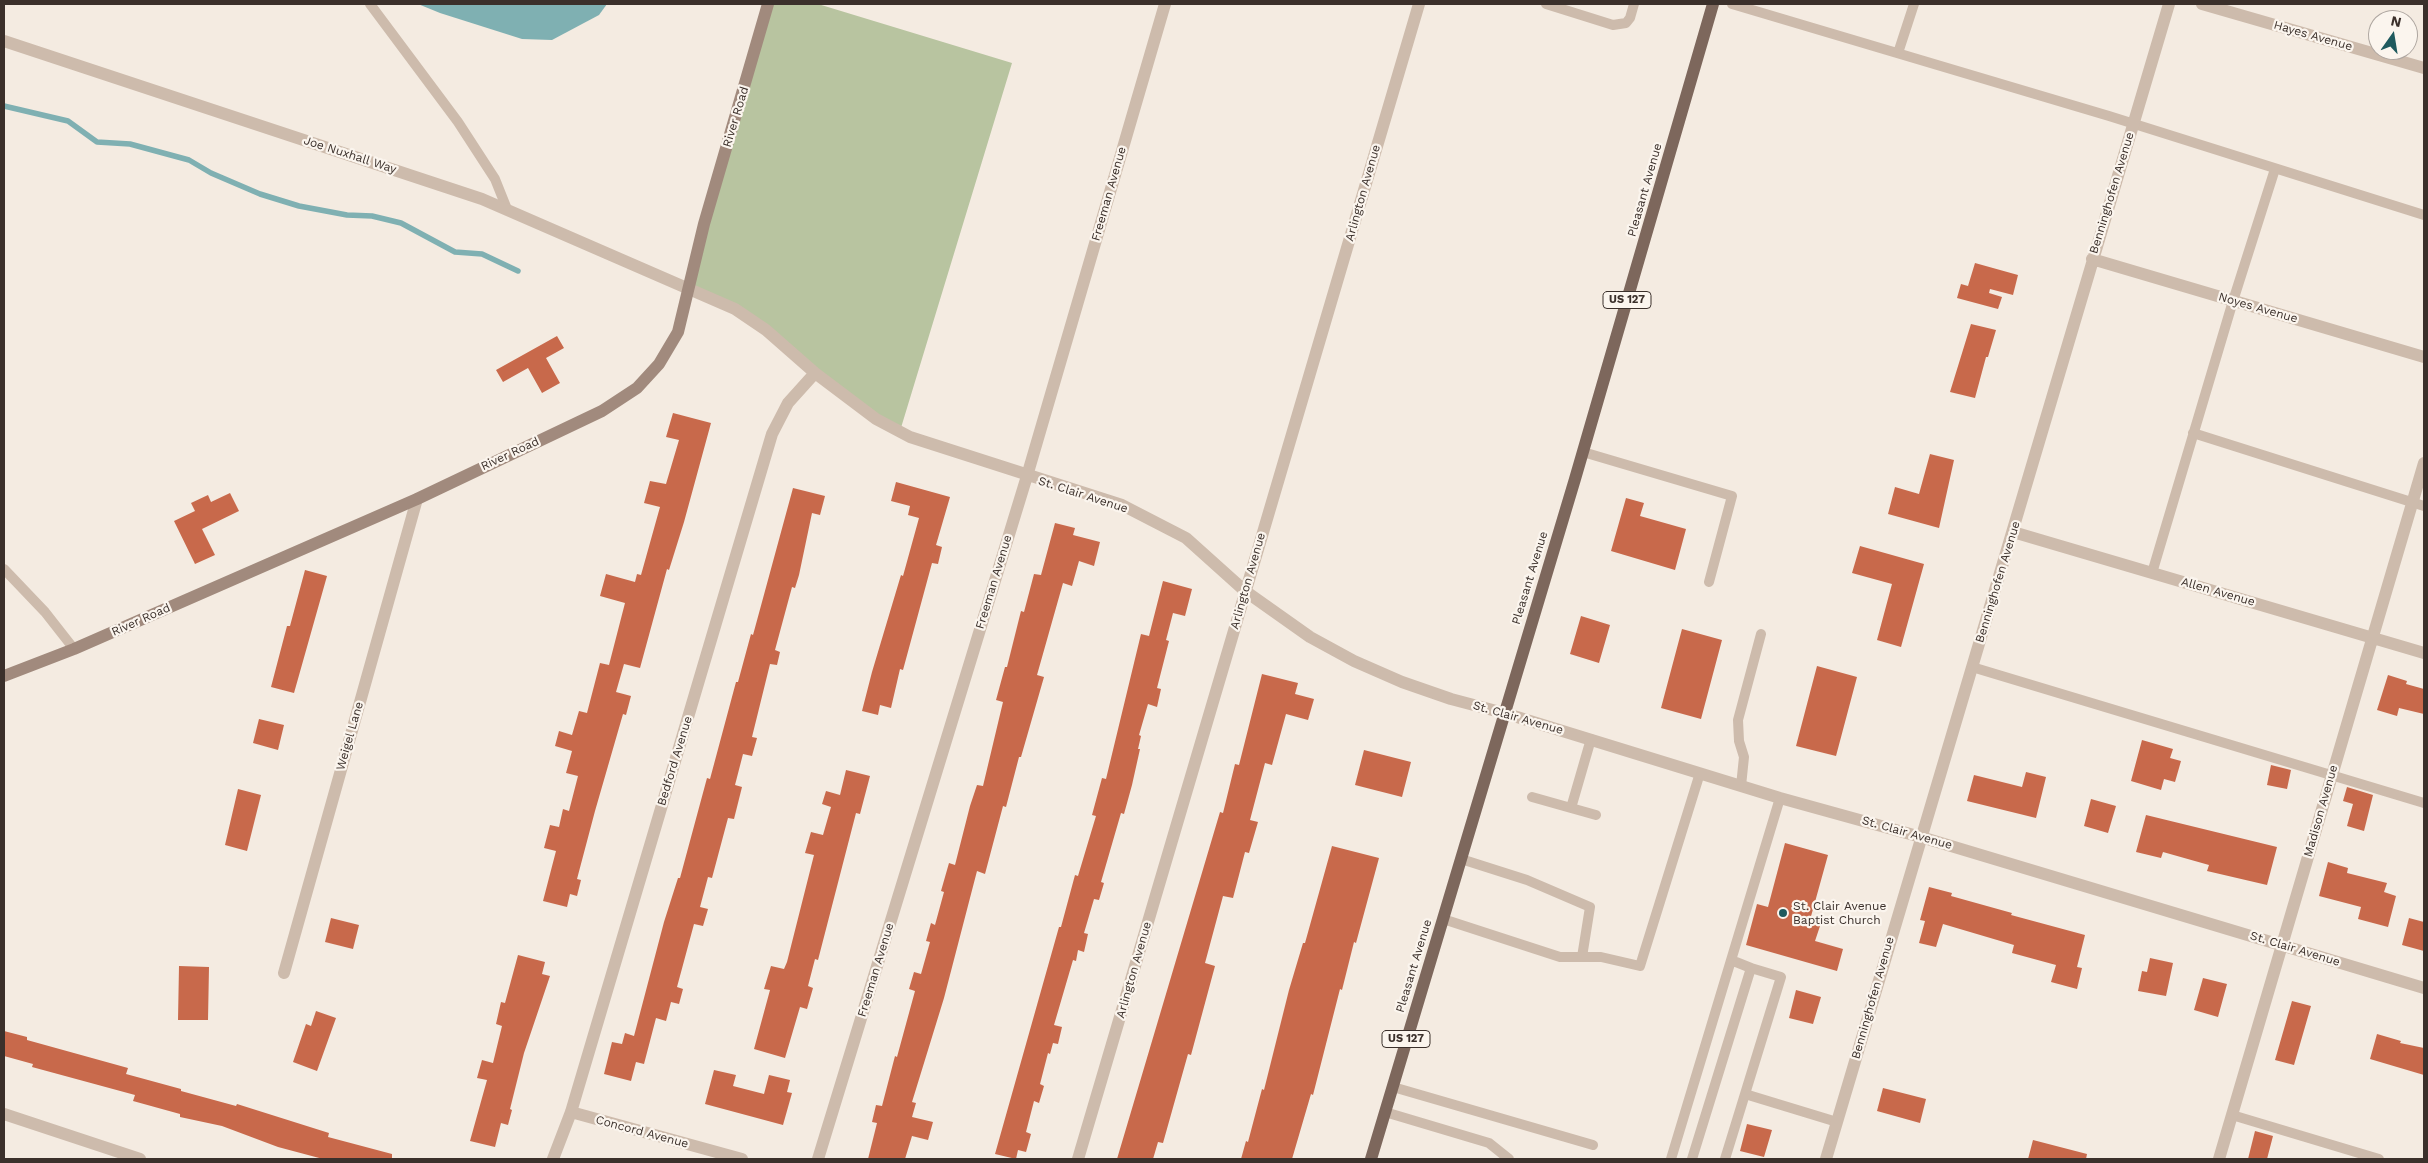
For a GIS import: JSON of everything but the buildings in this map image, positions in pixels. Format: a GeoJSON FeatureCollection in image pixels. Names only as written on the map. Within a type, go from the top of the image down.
{"type":"FeatureCollection","features":[{"type":"Feature","properties":{"kind":"main road","name":"Pleasant Avenue"},"geometry":{"type":"LineString","coordinates":[[1371,1159],[1583,452],[1713,4]]}},
{"type":"Feature","properties":{"kind":"street","name":"River Road"},"geometry":{"type":"LineString","coordinates":[[4,676],[74,649],[417,499],[602,410],[637,388],[659,364],[678,332],[704,224],[768,4]]}},
{"type":"Feature","properties":{"kind":"street","name":"Freeman Avenue"},"geometry":{"type":"LineString","coordinates":[[818,1159],[1027,476],[1165,4]]}},
{"type":"Feature","properties":{"kind":"street","name":"Arlington Avenue"},"geometry":{"type":"LineString","coordinates":[[1078,1159],[1419,4]]}},
{"type":"Feature","properties":{"kind":"street","name":"Benninghofen Avenue"},"geometry":{"type":"LineString","coordinates":[[1826,1159],[2169,4]]}},
{"type":"Feature","properties":{"kind":"street","name":"Hayes Avenue"},"geometry":{"type":"LineString","coordinates":[[2202,4],[2424,68]]}},
{"type":"Feature","properties":{"kind":"street","name":"Joe Nuxhall Way"},"geometry":{"type":"LineString","coordinates":[[4,41],[404,172],[507,209],[690,288]]}},
{"type":"Feature","properties":{"kind":"street","name":"Noyes Avenue"},"geometry":{"type":"LineString","coordinates":[[2092,259],[2424,357]]}},
{"type":"Feature","properties":{"kind":"street","name":"St. Clair Avenue"},"geometry":{"type":"LineString","coordinates":[[690,288],[735,308],[792,350],[815,373],[876,419],[910,437],[1122,506],[1186,538],[1245,591],[1310,637],[1354,661],[1429,692],[1591,739],[1780,798],[1921,836],[2424,988]]}},
{"type":"Feature","properties":{"kind":"street","name":"Bedford Avenue"},"geometry":{"type":"LineString","coordinates":[[553,1159],[571,1112],[772,434],[788,403],[815,373]]}},
{"type":"Feature","properties":{"kind":"street","name":"Madison Avenue"},"geometry":{"type":"LineString","coordinates":[[2219,1159],[2372,637],[2418,504],[2424,463]]}},
{"type":"Feature","properties":{"kind":"street","name":"Weigel Lane"},"geometry":{"type":"LineString","coordinates":[[284,974],[417,499]]}},
{"type":"Feature","properties":{"kind":"street","name":"Allen Avenue"},"geometry":{"type":"LineString","coordinates":[[2012,532],[2424,653]]}},
{"type":"Feature","properties":{"kind":"street","name":"Concord Avenue"},"geometry":{"type":"LineString","coordinates":[[571,1112],[742,1159]]}},
{"type":"Feature","properties":{"kind":"street"},"geometry":{"type":"LineString","coordinates":[[4,1114],[140,1159]]}},
{"type":"Feature","properties":{"kind":"lane"},"geometry":{"type":"LineString","coordinates":[[370,4],[458,122],[494,179],[507,209]]}},
{"type":"Feature","properties":{"kind":"lane"},"geometry":{"type":"LineString","coordinates":[[1546,4],[1614,25],[1626,23],[1630,18],[1634,4]]}},
{"type":"Feature","properties":{"kind":"lane"},"geometry":{"type":"LineString","coordinates":[[1732,4],[2133,124],[2424,214]]}},
{"type":"Feature","properties":{"kind":"lane"},"geometry":{"type":"LineString","coordinates":[[1898,53],[1914,4]]}},
{"type":"Feature","properties":{"kind":"lane"},"geometry":{"type":"LineString","coordinates":[[2152,573],[2233,300],[2275,169]]}},
{"type":"Feature","properties":{"kind":"lane"},"geometry":{"type":"LineString","coordinates":[[2193,434],[2418,504]]}},
{"type":"Feature","properties":{"kind":"lane"},"geometry":{"type":"LineString","coordinates":[[1583,452],[1732,496],[1709,582]]}},
{"type":"Feature","properties":{"kind":"lane"},"geometry":{"type":"LineString","coordinates":[[4,569],[45,612],[74,649]]}},
{"type":"Feature","properties":{"kind":"lane"},"geometry":{"type":"LineString","coordinates":[[1741,786],[1744,757],[1739,741],[1738,720],[1761,634]]}},
{"type":"Feature","properties":{"kind":"lane"},"geometry":{"type":"LineString","coordinates":[[1972,667],[2424,802]]}},
{"type":"Feature","properties":{"kind":"lane"},"geometry":{"type":"LineString","coordinates":[[1571,808],[1591,739]]}},
{"type":"Feature","properties":{"kind":"lane"},"geometry":{"type":"LineString","coordinates":[[1442,919],[1560,957],[1600,956],[1640,966],[1700,773]]}},
{"type":"Feature","properties":{"kind":"lane"},"geometry":{"type":"LineString","coordinates":[[1532,797],[1596,815]]}},
{"type":"Feature","properties":{"kind":"lane"},"geometry":{"type":"LineString","coordinates":[[1671,1159],[1780,798]]}},
{"type":"Feature","properties":{"kind":"lane"},"geometry":{"type":"LineString","coordinates":[[1460,859],[1526,880],[1590,908],[1582,957]]}},
{"type":"Feature","properties":{"kind":"lane"},"geometry":{"type":"LineString","coordinates":[[1725,1159],[1781,977],[1731,960]]}},
{"type":"Feature","properties":{"kind":"lane"},"geometry":{"type":"LineString","coordinates":[[1692,1159],[1751,968]]}},
{"type":"Feature","properties":{"kind":"lane"},"geometry":{"type":"LineString","coordinates":[[1393,1087],[1593,1146]]}},
{"type":"Feature","properties":{"kind":"lane"},"geometry":{"type":"LineString","coordinates":[[1745,1094],[1837,1122]]}},
{"type":"Feature","properties":{"kind":"lane"},"geometry":{"type":"LineString","coordinates":[[1385,1112],[1489,1143],[1509,1159]]}},
{"type":"Feature","properties":{"kind":"lane"},"geometry":{"type":"LineString","coordinates":[[2232,1115],[2379,1159]]}},
{"type":"Feature","properties":{"kind":"green space"},"geometry":{"type":"Polygon","coordinates":[[[768,4],[818,4],[1012,63],[900,431],[792,350],[690,288],[768,4]]]}},
{"type":"Feature","properties":{"kind":"water"},"geometry":{"type":"Polygon","coordinates":[[[418,4],[607,4],[599,15],[552,40],[522,39],[440,13],[418,4]]]}},
{"type":"Feature","properties":{"kind":"waterway"},"geometry":{"type":"LineString","coordinates":[[4,106],[68,121],[97,142],[130,144],[189,160],[211,173],[260,194],[299,206],[347,215],[372,216],[401,223],[455,252],[482,254],[518,271]]}},
{"type":"Feature","properties":{"kind":"place","name":"St. Clair Avenue Baptist Church"},"geometry":{"type":"Point","coordinates":[1783,913]}}]}
